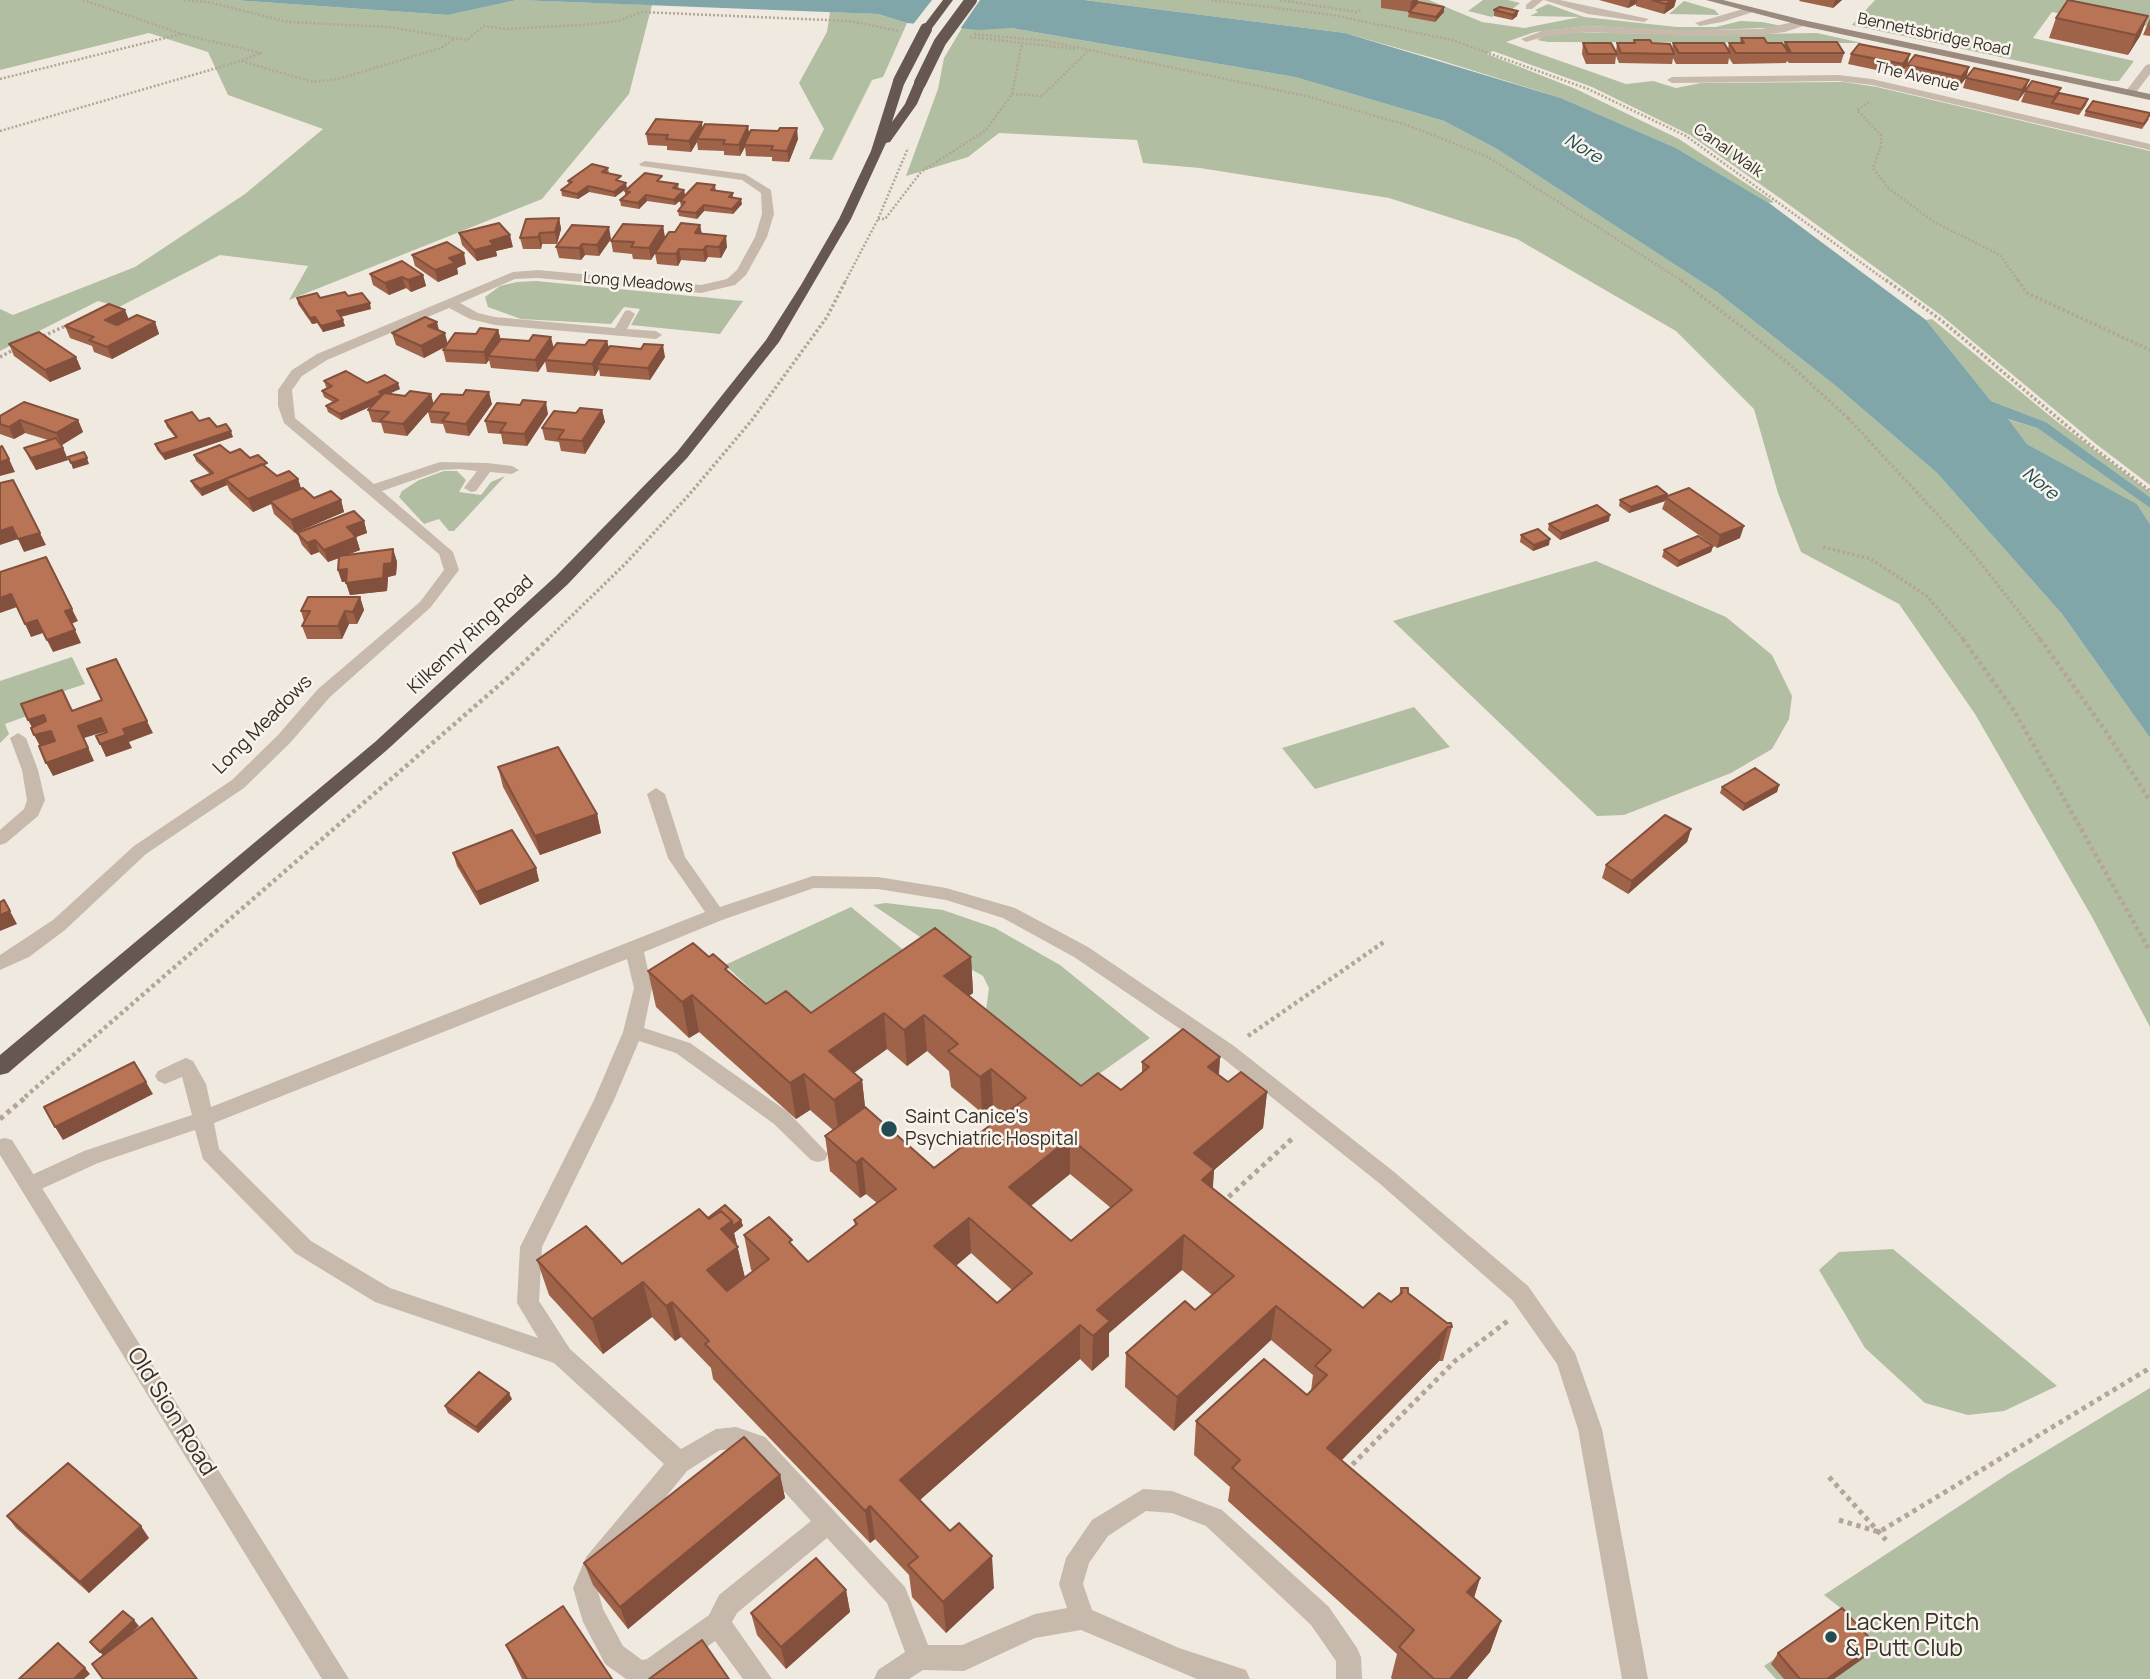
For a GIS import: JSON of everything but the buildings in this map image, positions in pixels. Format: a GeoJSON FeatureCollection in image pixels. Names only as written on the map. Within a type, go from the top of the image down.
{"type":"FeatureCollection","features":[{"type":"Feature","properties":{"kind":"highway","name":"Kilkenny Ring Road"},"geometry":{"type":"LineString","coordinates":[[0,1067],[381,746],[562,580],[682,455],[772,342],[808,285],[845,219],[877,151],[898,81],[926,29],[948,0]]}},
{"type":"Feature","properties":{"kind":"highway","name":"Kilkenny Ring Road"},"geometry":{"type":"LineString","coordinates":[[877,151],[911,104],[940,42],[971,0]]}},
{"type":"Feature","properties":{"kind":"main road","name":"Bennettsbridge Road"},"geometry":{"type":"LineString","coordinates":[[1711,0],[1803,23],[2150,97]]}},
{"type":"Feature","properties":{"kind":"street"},"geometry":{"type":"LineString","coordinates":[[1529,7],[1538,0]]}},
{"type":"Feature","properties":{"kind":"street"},"geometry":{"type":"LineString","coordinates":[[1549,0],[1612,16],[1692,23],[1719,20],[1750,10]]}},
{"type":"Feature","properties":{"kind":"street"},"geometry":{"type":"LineString","coordinates":[[1526,39],[1542,34],[1587,29],[1689,33],[1761,32],[1803,23]]}},
{"type":"Feature","properties":{"kind":"street"},"geometry":{"type":"LineString","coordinates":[[2130,93],[2150,67]]}},
{"type":"Feature","properties":{"kind":"street","name":"The Avenue"},"geometry":{"type":"LineString","coordinates":[[1672,80],[1838,78],[1872,82],[2150,147]]}},
{"type":"Feature","properties":{"kind":"street","name":"Long Meadows"},"geometry":{"type":"LineString","coordinates":[[0,963],[22,952],[59,925],[140,850],[238,783],[284,739],[324,692],[425,606],[452,570],[446,552],[289,420],[285,390],[297,373],[322,357],[448,302],[498,281],[524,274],[701,289],[731,282],[742,272],[761,237],[768,214],[767,192],[745,177],[645,164]]}},
{"type":"Feature","properties":{"kind":"street"},"geometry":{"type":"LineString","coordinates":[[448,302],[474,316],[495,321],[656,335]]}},
{"type":"Feature","properties":{"kind":"street","name":"Long Meadows"},"geometry":{"type":"LineString","coordinates":[[619,331],[629,314]]}},
{"type":"Feature","properties":{"kind":"street"},"geometry":{"type":"LineString","coordinates":[[374,489],[440,466],[512,470]]}},
{"type":"Feature","properties":{"kind":"street"},"geometry":{"type":"LineString","coordinates":[[471,488],[487,467]]}},
{"type":"Feature","properties":{"kind":"street"},"geometry":{"type":"LineString","coordinates":[[0,839],[32,812],[36,800],[30,770],[18,738]]}},
{"type":"Feature","properties":{"kind":"street"},"geometry":{"type":"LineString","coordinates":[[656,794],[677,858],[716,915]]}},
{"type":"Feature","properties":{"kind":"street"},"geometry":{"type":"LineString","coordinates":[[30,1185],[91,1157],[203,1119],[716,915],[813,882],[878,883],[946,894],[1009,914],[1081,952],[1227,1051],[1314,1118],[1520,1293],[1567,1360],[1590,1429],[1635,1679]]}},
{"type":"Feature","properties":{"kind":"street"},"geometry":{"type":"LineString","coordinates":[[634,947],[643,988],[633,1032],[604,1100],[531,1247],[528,1303],[562,1356],[679,1463]]}},
{"type":"Feature","properties":{"kind":"street"},"geometry":{"type":"LineString","coordinates":[[633,1032],[683,1048],[781,1118],[818,1154]]}},
{"type":"Feature","properties":{"kind":"street"},"geometry":{"type":"LineString","coordinates":[[165,1076],[186,1066],[196,1084],[210,1153],[303,1247],[383,1295],[562,1356]]}},
{"type":"Feature","properties":{"kind":"street","name":"Old Sion Road"},"geometry":{"type":"LineString","coordinates":[[5,1146],[337,1679]]}},
{"type":"Feature","properties":{"kind":"street"},"geometry":{"type":"LineString","coordinates":[[828,1522],[729,1604],[718,1624],[652,1671],[639,1673],[614,1655],[592,1613],[585,1588],[595,1565],[679,1463],[716,1440],[736,1438],[757,1446],[828,1522],[896,1595],[920,1657]]}},
{"type":"Feature","properties":{"kind":"street"},"geometry":{"type":"LineString","coordinates":[[1082,1618],[1071,1584],[1078,1558],[1100,1528],[1143,1500],[1172,1502],[1214,1518],[1320,1616],[1348,1657],[1349,1679]]}},
{"type":"Feature","properties":{"kind":"street"},"geometry":{"type":"LineString","coordinates":[[887,1679],[920,1657],[964,1658],[992,1643],[1035,1626],[1082,1618],[1177,1660],[1237,1679]]}},
{"type":"Feature","properties":{"kind":"street"},"geometry":{"type":"LineString","coordinates":[[718,1624],[760,1679]]}},
{"type":"Feature","properties":{"kind":"path"},"geometry":{"type":"LineString","coordinates":[[0,131],[261,53],[182,34],[83,0]]}},
{"type":"Feature","properties":{"kind":"path"},"geometry":{"type":"LineString","coordinates":[[184,0],[208,2],[288,22],[389,27],[467,40],[484,26],[505,29],[568,26],[618,21],[642,12],[849,21],[899,30]]}},
{"type":"Feature","properties":{"kind":"path","name":"Canal Walk"},"geometry":{"type":"LineString","coordinates":[[1211,0],[1334,15],[1452,40],[1588,89],[1686,136],[1941,320],[2091,446],[2150,491]]}},
{"type":"Feature","properties":{"kind":"path"},"geometry":{"type":"LineString","coordinates":[[1280,0],[1357,12],[1362,9]]}},
{"type":"Feature","properties":{"kind":"path"},"geometry":{"type":"LineString","coordinates":[[1334,15],[1335,8]]}},
{"type":"Feature","properties":{"kind":"path"},"geometry":{"type":"LineString","coordinates":[[0,79],[182,34]]}},
{"type":"Feature","properties":{"kind":"path"},"geometry":{"type":"LineString","coordinates":[[1083,48],[1070,49],[964,36],[1031,38],[1083,48],[1194,73],[1258,84],[1407,125],[1486,156],[1687,284],[1788,363],[1843,413],[1972,552],[2021,611],[2105,730],[2150,801]]}},
{"type":"Feature","properties":{"kind":"path"},"geometry":{"type":"LineString","coordinates":[[241,61],[313,82],[338,79],[441,48],[454,39]]}},
{"type":"Feature","properties":{"kind":"path"},"geometry":{"type":"LineString","coordinates":[[913,137],[878,219],[885,219],[921,172],[986,130],[1012,94],[1022,43]]}},
{"type":"Feature","properties":{"kind":"path"},"geometry":{"type":"LineString","coordinates":[[1012,94],[1042,96],[1089,50]]}},
{"type":"Feature","properties":{"kind":"path"},"geometry":{"type":"LineString","coordinates":[[1872,101],[1864,103],[1857,110],[1881,135],[1881,146],[1873,168],[1888,188],[1934,222],[2000,255],[2026,293],[2150,350]]}},
{"type":"Feature","properties":{"kind":"path"},"geometry":{"type":"LineString","coordinates":[[1486,156],[1492,154]]}},
{"type":"Feature","properties":{"kind":"path"},"geometry":{"type":"LineString","coordinates":[[35,340],[80,319]]}},
{"type":"Feature","properties":{"kind":"path"},"geometry":{"type":"LineString","coordinates":[[0,357],[24,345]]}},
{"type":"Feature","properties":{"kind":"path"},"geometry":{"type":"LineString","coordinates":[[1823,547],[1871,559],[1927,596],[1955,627],[2015,712],[2150,951]]}},
{"type":"Feature","properties":{"kind":"path"},"geometry":{"type":"LineString","coordinates":[[1227,1051],[1384,942]]}},
{"type":"Feature","properties":{"kind":"path"},"geometry":{"type":"LineString","coordinates":[[1219,1207],[1314,1118]]}},
{"type":"Feature","properties":{"kind":"path"},"geometry":{"type":"LineString","coordinates":[[1335,1481],[1455,1361],[1528,1305]]}},
{"type":"Feature","properties":{"kind":"path"},"geometry":{"type":"LineString","coordinates":[[1839,1520],[1879,1532],[2150,1368]]}},
{"type":"Feature","properties":{"kind":"path"},"geometry":{"type":"LineString","coordinates":[[1829,1476],[1886,1539]]}},
{"type":"Feature","properties":{"kind":"green space"},"geometry":{"type":"Polygon","coordinates":[[[0,0],[233,0],[448,15],[517,0],[652,5],[629,94],[542,199],[289,300],[308,266],[220,255],[119,307],[98,301],[0,351],[0,309],[13,315],[135,267],[245,194],[323,129],[228,95],[208,52],[149,33],[0,70],[0,0]]]}},
{"type":"Feature","properties":{"kind":"green space"},"geometry":{"type":"Polygon","coordinates":[[[1084,0],[1429,0],[1482,22],[1524,28],[1580,17],[1530,16],[1538,12],[1535,10],[1548,4],[1584,17],[1677,27],[1716,27],[1740,21],[1762,22],[1787,27],[1686,31],[1588,26],[1535,32],[1506,42],[1626,84],[1653,81],[1676,88],[1701,83],[1844,82],[1877,87],[2150,151],[2150,485],[2096,444],[1942,316],[1784,201],[1690,135],[1592,87],[1493,51],[1487,54],[1576,89],[1679,139],[1774,202],[1769,203],[1676,148],[1561,98],[1433,58],[1345,33],[1084,0]]]}},
{"type":"Feature","properties":{"kind":"green space"},"geometry":{"type":"Polygon","coordinates":[[[1483,0],[1520,3],[1510,11],[1503,9],[1492,17],[1468,11],[1483,0]]]}},
{"type":"Feature","properties":{"kind":"green space"},"geometry":{"type":"Polygon","coordinates":[[[1875,0],[2150,0],[2150,26],[2103,22],[2052,12],[2033,38],[2134,61],[2119,81],[2111,81],[1852,25],[1875,0]]]}},
{"type":"Feature","properties":{"kind":"green space"},"geometry":{"type":"Polygon","coordinates":[[[1684,1],[1715,10],[1719,15],[1669,14],[1684,1]]]}},
{"type":"Feature","properties":{"kind":"green space"},"geometry":{"type":"Polygon","coordinates":[[[830,12],[878,14],[907,23],[883,77],[872,80],[832,160],[809,159],[824,129],[799,83],[827,32],[830,12]]]}},
{"type":"Feature","properties":{"kind":"green space"},"geometry":{"type":"Polygon","coordinates":[[[962,28],[1011,28],[1295,77],[1444,121],[1497,149],[1717,292],[1837,387],[1937,473],[2062,614],[2150,738],[2150,1027],[2092,917],[1975,714],[1899,604],[1801,552],[1778,493],[1754,409],[1676,331],[1517,239],[1389,198],[1200,168],[1143,163],[1137,140],[999,133],[968,157],[906,176],[938,89],[944,58],[962,28]]]}},
{"type":"Feature","properties":{"kind":"green space"},"geometry":{"type":"Polygon","coordinates":[[[1573,32],[1690,35],[1817,33],[1862,43],[1537,40],[1545,35],[1573,32]]]}},
{"type":"Feature","properties":{"kind":"green space"},"geometry":{"type":"Polygon","coordinates":[[[536,281],[743,301],[720,334],[631,325],[640,309],[624,307],[611,324],[521,319],[488,307],[485,297],[500,286],[536,281]]]}},
{"type":"Feature","properties":{"kind":"green space"},"geometry":{"type":"Polygon","coordinates":[[[1932,319],[2055,420],[2150,492],[2150,497],[2046,422],[1991,401],[1926,320],[1932,319]]]}},
{"type":"Feature","properties":{"kind":"green space"},"geometry":{"type":"Polygon","coordinates":[[[2007,419],[2037,428],[2150,508],[2150,524],[2137,504],[2027,444],[2007,419]]]}},
{"type":"Feature","properties":{"kind":"green space"},"geometry":{"type":"Polygon","coordinates":[[[444,471],[457,471],[466,480],[459,492],[481,495],[491,482],[505,476],[454,531],[449,531],[439,519],[424,524],[399,497],[402,491],[419,480],[444,471]]]}},
{"type":"Feature","properties":{"kind":"green space"},"geometry":{"type":"Polygon","coordinates":[[[1596,561],[1726,617],[1772,655],[1792,696],[1789,719],[1772,749],[1731,773],[1624,815],[1597,816],[1393,621],[1596,561]]]}},
{"type":"Feature","properties":{"kind":"green space"},"geometry":{"type":"Polygon","coordinates":[[[72,657],[85,684],[64,691],[68,701],[5,724],[9,734],[0,743],[0,681],[72,657]]]}},
{"type":"Feature","properties":{"kind":"green space"},"geometry":{"type":"Polygon","coordinates":[[[1414,707],[1450,747],[1315,789],[1282,748],[1414,707]]]}},
{"type":"Feature","properties":{"kind":"green space"},"geometry":{"type":"Polygon","coordinates":[[[886,903],[943,910],[995,928],[1060,965],[1150,1038],[1082,1086],[986,1010],[989,988],[983,976],[951,958],[873,905],[886,903]]]}},
{"type":"Feature","properties":{"kind":"green space"},"geometry":{"type":"Polygon","coordinates":[[[851,907],[923,966],[788,1024],[725,965],[851,907]]]}},
{"type":"Feature","properties":{"kind":"green space"},"geometry":{"type":"Polygon","coordinates":[[[1893,1249],[2057,1386],[2004,1411],[1968,1415],[1925,1403],[1865,1348],[1819,1270],[1839,1252],[1893,1249]]]}},
{"type":"Feature","properties":{"kind":"green space"},"geometry":{"type":"Polygon","coordinates":[[[2150,1388],[2150,1679],[1776,1679],[1764,1666],[1840,1614],[1853,1630],[1861,1624],[1824,1595],[2008,1474],[2150,1388]]]}},
{"type":"Feature","properties":{"kind":"water"},"geometry":{"type":"Polygon","coordinates":[[[233,0],[517,0],[448,15],[233,0]]]}},
{"type":"Feature","properties":{"kind":"water","name":"Nore"},"geometry":{"type":"Polygon","coordinates":[[[517,0],[1084,0],[1345,33],[1561,98],[1676,148],[1769,203],[1926,320],[1991,401],[2046,422],[2150,497],[2150,508],[2037,428],[2008,419],[2027,444],[2137,504],[2150,524],[2150,738],[2062,614],[1937,473],[1837,387],[1717,292],[1497,149],[1444,121],[1295,77],[1011,28],[979,30],[907,23],[878,14],[517,0]]]}},
{"type":"Feature","properties":{"kind":"pier"},"geometry":{"type":"Polygon","coordinates":[[[932,0],[980,0],[958,32],[911,27],[932,0]]]}},
{"type":"Feature","properties":{"kind":"place","name":"Saint Canice's Psychiatric Hospital"},"geometry":{"type":"Point","coordinates":[889,1129]}},
{"type":"Feature","properties":{"kind":"place","name":"Lacken Pitch & Putt Club"},"geometry":{"type":"Point","coordinates":[1831,1637]}}]}
